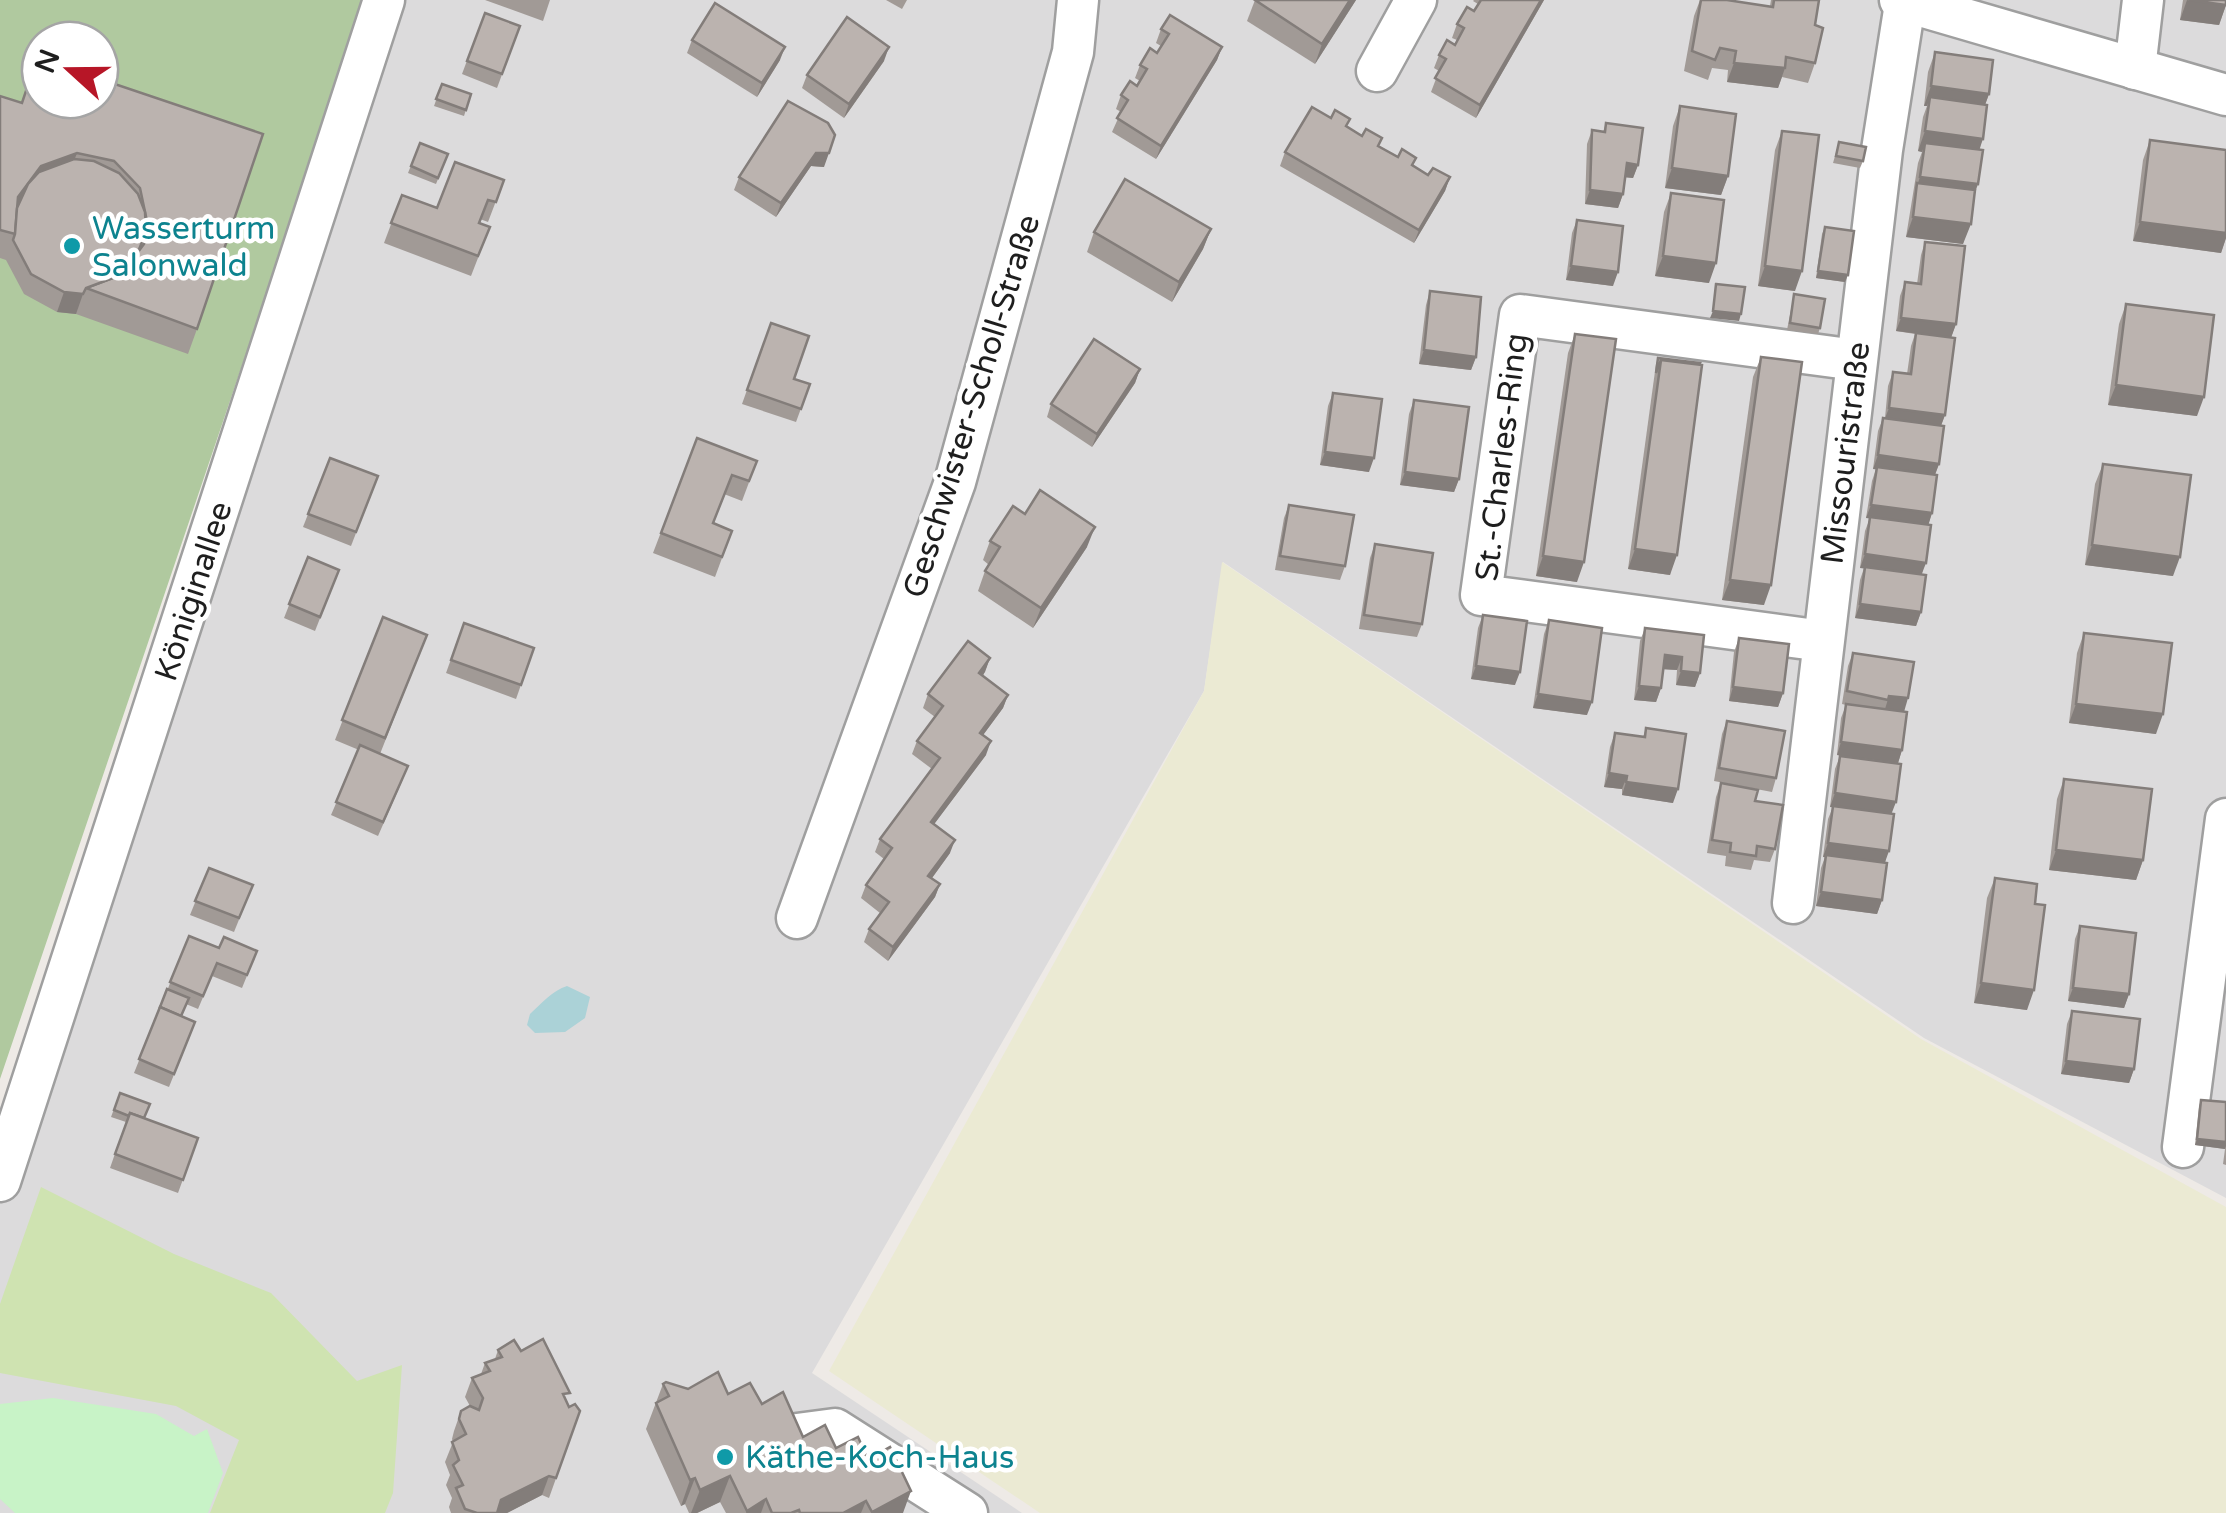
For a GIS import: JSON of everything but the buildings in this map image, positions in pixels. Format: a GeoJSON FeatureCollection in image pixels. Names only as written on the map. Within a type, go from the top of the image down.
{"type":"FeatureCollection","features":[{"type":"Feature","properties":{"kind":"street","name":"Königinallee"},"geometry":{"type":"LineString","coordinates":[[0,1181],[384,0]]}},
{"type":"Feature","properties":{"kind":"street","name":"Geschwister-Scholl-Straße"},"geometry":{"type":"LineString","coordinates":[[797,918],[955,482],[1073,52],[1078,0]]}},
{"type":"Feature","properties":{"kind":"street"},"geometry":{"type":"LineString","coordinates":[[1377,71],[1416,0]]}},
{"type":"Feature","properties":{"kind":"street"},"geometry":{"type":"LineString","coordinates":[[2134,70],[2144,0]]}},
{"type":"Feature","properties":{"kind":"street"},"geometry":{"type":"LineString","coordinates":[[1902,2],[2226,95]]}},
{"type":"Feature","properties":{"kind":"street","name":"Missouristraße"},"geometry":{"type":"LineString","coordinates":[[1793,903],[1902,2]]}},
{"type":"Feature","properties":{"kind":"street","name":"St.-Charles-Ring"},"geometry":{"type":"LineString","coordinates":[[1823,641],[1481,595],[1520,314],[1856,360]]}},
{"type":"Feature","properties":{"kind":"street"},"geometry":{"type":"LineString","coordinates":[[2183,1147],[2210,1070],[2226,819]]}},
{"type":"Feature","properties":{"kind":"street"},"geometry":{"type":"LineString","coordinates":[[797,1434],[835,1429],[967,1513]]}},
{"type":"Feature","properties":{"kind":"shaded area"},"geometry":{"type":"Polygon","coordinates":[[[385,0],[2226,0],[2226,1198],[1924,1038],[1223,562],[1204,691],[812,1373],[1022,1513],[0,1513],[0,1194],[385,0]]]}},
{"type":"Feature","properties":{"kind":"green space"},"geometry":{"type":"Polygon","coordinates":[[[0,0],[366,0],[0,1079],[0,0]]]}},
{"type":"Feature","properties":{"kind":"green space"},"geometry":{"type":"Polygon","coordinates":[[[1222,562],[1921,1039],[2226,1207],[2226,1513],[1040,1513],[829,1371],[1204,691],[1222,562]]]}},
{"type":"Feature","properties":{"kind":"green space"},"geometry":{"type":"Polygon","coordinates":[[[41,1187],[174,1254],[271,1293],[357,1381],[402,1365],[393,1493],[385,1513],[210,1513],[239,1440],[176,1406],[0,1373],[0,1304],[41,1187]]]}},
{"type":"Feature","properties":{"kind":"green space"},"geometry":{"type":"Polygon","coordinates":[[[53,1398],[156,1414],[194,1436],[207,1429],[223,1473],[208,1513],[15,1513],[0,1499],[0,1404],[53,1398]]]}},
{"type":"Feature","properties":{"kind":"water"},"geometry":{"type":"Polygon","coordinates":[[[567,986],[590,997],[585,1018],[565,1032],[535,1033],[527,1025],[530,1014],[567,986]]]}},
{"type":"Feature","properties":{"kind":"place","name":"Wasserturm Salonwald"},"geometry":{"type":"Point","coordinates":[72,246]}},
{"type":"Feature","properties":{"kind":"place","name":"Käthe-Koch-Haus"},"geometry":{"type":"Point","coordinates":[725,1457]}}]}
